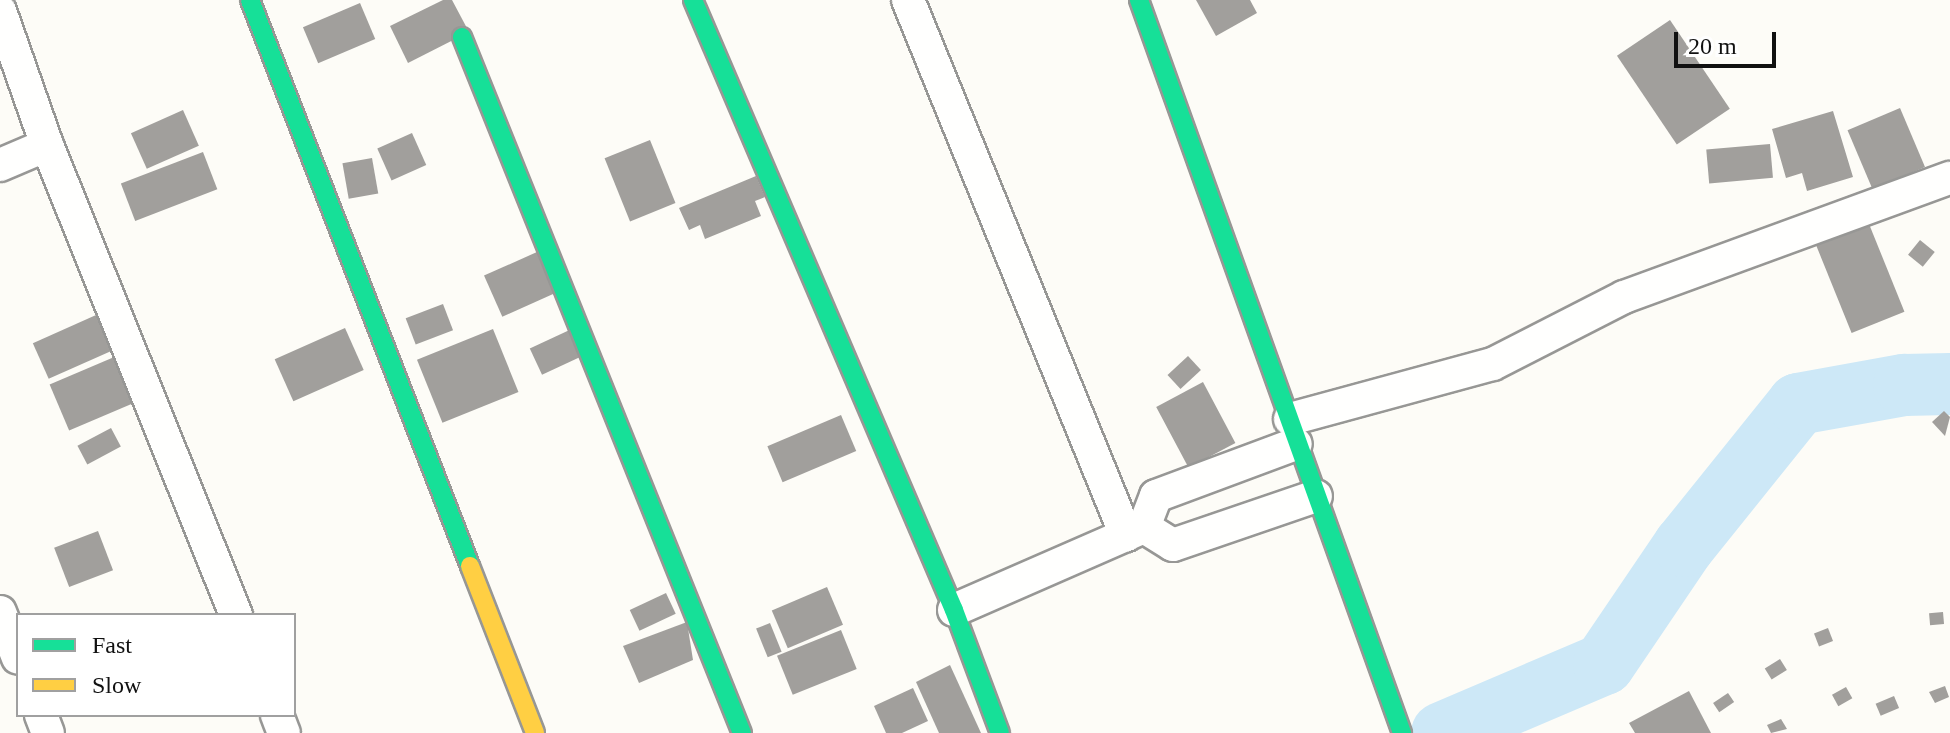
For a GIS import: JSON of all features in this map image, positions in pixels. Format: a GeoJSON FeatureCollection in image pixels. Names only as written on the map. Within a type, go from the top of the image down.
{"type":"FeatureCollection","features":[{"type":"Feature","properties":{"kind":"street"},"geometry":{"type":"LineString","coordinates":[[250,0],[535,733]]}},
{"type":"Feature","properties":{"kind":"street"},"geometry":{"type":"LineString","coordinates":[[693,0],[954,610],[1000,733]]}},
{"type":"Feature","properties":{"kind":"street"},"geometry":{"type":"LineString","coordinates":[[908,0],[1135,531],[1173,545],[1316,496]]}},
{"type":"Feature","properties":{"kind":"street"},"geometry":{"type":"LineString","coordinates":[[1139,0],[1402,733]]}},
{"type":"Feature","properties":{"kind":"street"},"geometry":{"type":"LineString","coordinates":[[0,11],[47,145],[235,613]]}},
{"type":"Feature","properties":{"kind":"street"},"geometry":{"type":"LineString","coordinates":[[462,37],[742,733]]}},
{"type":"Feature","properties":{"kind":"street"},"geometry":{"type":"LineString","coordinates":[[0,165],[47,145]]}},
{"type":"Feature","properties":{"kind":"street"},"geometry":{"type":"LineString","coordinates":[[954,610],[1135,531],[1156,496],[1293,432],[1493,364],[1624,297],[1950,178]]}},
{"type":"Feature","properties":{"kind":"street"},"geometry":{"type":"LineString","coordinates":[[2,622],[16,654]]}},
{"type":"Feature","properties":{"kind":"building"},"geometry":{"type":"Polygon","coordinates":[[[443,0],[452,0],[469,32],[408,63],[390,26],[443,0]]]}},
{"type":"Feature","properties":{"kind":"building"},"geometry":{"type":"Polygon","coordinates":[[[1196,0],[1250,0],[1257,13],[1216,36],[1196,0]]]}},
{"type":"Feature","properties":{"kind":"building"},"geometry":{"type":"Polygon","coordinates":[[[360,3],[375,39],[318,63],[303,27],[360,3]]]}},
{"type":"Feature","properties":{"kind":"building"},"geometry":{"type":"Polygon","coordinates":[[[1670,20],[1730,109],[1677,144],[1617,56],[1670,20]]]}},
{"type":"Feature","properties":{"kind":"building"},"geometry":{"type":"Polygon","coordinates":[[[1900,108],[1925,167],[1873,189],[1848,130],[1900,108]]]}},
{"type":"Feature","properties":{"kind":"building"},"geometry":{"type":"Polygon","coordinates":[[[183,110],[199,146],[147,169],[131,133],[183,110]]]}},
{"type":"Feature","properties":{"kind":"building"},"geometry":{"type":"Polygon","coordinates":[[[1833,111],[1853,177],[1807,191],[1802,173],[1786,178],[1772,129],[1833,111]]]}},
{"type":"Feature","properties":{"kind":"building"},"geometry":{"type":"Polygon","coordinates":[[[412,133],[426,165],[392,180],[377,148],[412,133]]]}},
{"type":"Feature","properties":{"kind":"building"},"geometry":{"type":"Polygon","coordinates":[[[650,140],[675,203],[630,221],[605,158],[650,140]]]}},
{"type":"Feature","properties":{"kind":"building"},"geometry":{"type":"Polygon","coordinates":[[[1770,144],[1773,178],[1709,183],[1706,150],[1770,144]]]}},
{"type":"Feature","properties":{"kind":"building"},"geometry":{"type":"Polygon","coordinates":[[[203,152],[217,189],[135,221],[121,184],[203,152]]]}},
{"type":"Feature","properties":{"kind":"building"},"geometry":{"type":"Polygon","coordinates":[[[372,158],[378,193],[349,199],[342,163],[372,158]]]}},
{"type":"Feature","properties":{"kind":"building"},"geometry":{"type":"Polygon","coordinates":[[[756,176],[765,197],[755,201],[761,216],[705,239],[700,225],[689,230],[679,208],[756,176]]]}},
{"type":"Feature","properties":{"kind":"building"},"geometry":{"type":"Polygon","coordinates":[[[1867,219],[1904,312],[1852,333],[1814,240],[1867,219]]]}},
{"type":"Feature","properties":{"kind":"building"},"geometry":{"type":"Polygon","coordinates":[[[1920,240],[1935,252],[1923,267],[1908,255],[1920,240]]]}},
{"type":"Feature","properties":{"kind":"building"},"geometry":{"type":"Polygon","coordinates":[[[537,252],[555,293],[502,317],[484,276],[537,252]]]}},
{"type":"Feature","properties":{"kind":"building"},"geometry":{"type":"Polygon","coordinates":[[[443,304],[453,330],[416,344],[406,318],[443,304]]]}},
{"type":"Feature","properties":{"kind":"building"},"geometry":{"type":"Polygon","coordinates":[[[105,311],[121,347],[49,379],[33,343],[105,311]]]}},
{"type":"Feature","properties":{"kind":"building"},"geometry":{"type":"Polygon","coordinates":[[[576,327],[588,353],[542,375],[530,349],[576,327]]]}},
{"type":"Feature","properties":{"kind":"building"},"geometry":{"type":"Polygon","coordinates":[[[345,328],[364,370],[293,401],[275,359],[345,328]]]}},
{"type":"Feature","properties":{"kind":"building"},"geometry":{"type":"Polygon","coordinates":[[[493,329],[518,392],[442,423],[417,360],[493,329]]]}},
{"type":"Feature","properties":{"kind":"building"},"geometry":{"type":"Polygon","coordinates":[[[126,352],[146,398],[69,430],[50,384],[126,352]]]}},
{"type":"Feature","properties":{"kind":"building"},"geometry":{"type":"Polygon","coordinates":[[[1188,356],[1201,370],[1180,389],[1168,375],[1188,356]]]}},
{"type":"Feature","properties":{"kind":"building"},"geometry":{"type":"Polygon","coordinates":[[[1203,382],[1235,443],[1189,468],[1156,407],[1203,382]]]}},
{"type":"Feature","properties":{"kind":"building"},"geometry":{"type":"Polygon","coordinates":[[[1944,411],[1950,417],[1945,436],[1932,422],[1944,411]]]}},
{"type":"Feature","properties":{"kind":"building"},"geometry":{"type":"Polygon","coordinates":[[[841,415],[856,451],[783,482],[767,446],[841,415]]]}},
{"type":"Feature","properties":{"kind":"building"},"geometry":{"type":"Polygon","coordinates":[[[111,428],[121,447],[87,464],[77,446],[111,428]]]}},
{"type":"Feature","properties":{"kind":"building"},"geometry":{"type":"Polygon","coordinates":[[[98,531],[113,570],[69,587],[54,548],[98,531]]]}},
{"type":"Feature","properties":{"kind":"building"},"geometry":{"type":"Polygon","coordinates":[[[827,587],[843,625],[788,648],[772,610],[827,587]]]}},
{"type":"Feature","properties":{"kind":"building"},"geometry":{"type":"Polygon","coordinates":[[[666,593],[676,614],[639,631],[630,610],[666,593]]]}},
{"type":"Feature","properties":{"kind":"building"},"geometry":{"type":"Polygon","coordinates":[[[1943,612],[1944,624],[1930,625],[1929,613],[1943,612]]]}},
{"type":"Feature","properties":{"kind":"building"},"geometry":{"type":"Polygon","coordinates":[[[687,622],[693,660],[639,683],[623,646],[687,622]]]}},
{"type":"Feature","properties":{"kind":"building"},"geometry":{"type":"Polygon","coordinates":[[[770,623],[782,652],[768,657],[756,629],[770,623]]]}},
{"type":"Feature","properties":{"kind":"building"},"geometry":{"type":"Polygon","coordinates":[[[1828,628],[1833,641],[1819,646],[1814,633],[1828,628]]]}},
{"type":"Feature","properties":{"kind":"building"},"geometry":{"type":"Polygon","coordinates":[[[841,630],[857,669],[793,695],[777,656],[841,630]]]}},
{"type":"Feature","properties":{"kind":"building"},"geometry":{"type":"Polygon","coordinates":[[[1780,659],[1787,670],[1772,680],[1765,669],[1780,659]]]}},
{"type":"Feature","properties":{"kind":"building"},"geometry":{"type":"Polygon","coordinates":[[[950,665],[981,733],[939,733],[916,682],[950,665]]]}},
{"type":"Feature","properties":{"kind":"building"},"geometry":{"type":"Polygon","coordinates":[[[1945,686],[1949,697],[1935,703],[1929,692],[1945,686]]]}},
{"type":"Feature","properties":{"kind":"building"},"geometry":{"type":"Polygon","coordinates":[[[1846,687],[1852,698],[1838,706],[1832,695],[1846,687]]]}},
{"type":"Feature","properties":{"kind":"building"},"geometry":{"type":"Polygon","coordinates":[[[913,688],[928,721],[902,733],[886,733],[874,706],[913,688]]]}},
{"type":"Feature","properties":{"kind":"building"},"geometry":{"type":"Polygon","coordinates":[[[1689,691],[1711,733],[1635,733],[1629,723],[1689,691]]]}},
{"type":"Feature","properties":{"kind":"building"},"geometry":{"type":"Polygon","coordinates":[[[1728,693],[1734,702],[1719,712],[1713,703],[1728,693]]]}},
{"type":"Feature","properties":{"kind":"building"},"geometry":{"type":"Polygon","coordinates":[[[1894,696],[1899,708],[1881,716],[1876,704],[1894,696]]]}},
{"type":"Feature","properties":{"kind":"building"},"geometry":{"type":"Polygon","coordinates":[[[1781,719],[1787,729],[1771,733],[1767,725],[1781,719]]]}},
{"type":"Feature","properties":{"kind":"waterway"},"geometry":{"type":"LineString","coordinates":[[1442,733],[1604,664],[1684,546],[1798,404],[1904,385],[1950,384]]}},
{"type":"Feature","properties":{"kind":"traffic: fast"},"geometry":{"type":"LineString","coordinates":[[250,0],[470,566]]}},
{"type":"Feature","properties":{"kind":"traffic: fast"},"geometry":{"type":"LineString","coordinates":[[693,0],[954,610],[1000,733]]}},
{"type":"Feature","properties":{"kind":"traffic: fast"},"geometry":{"type":"LineString","coordinates":[[1139,0],[1402,733]]}},
{"type":"Feature","properties":{"kind":"traffic: fast"},"geometry":{"type":"LineString","coordinates":[[462,37],[742,733]]}},
{"type":"Feature","properties":{"kind":"traffic: slow"},"geometry":{"type":"LineString","coordinates":[[470,566],[535,733]]}}]}
